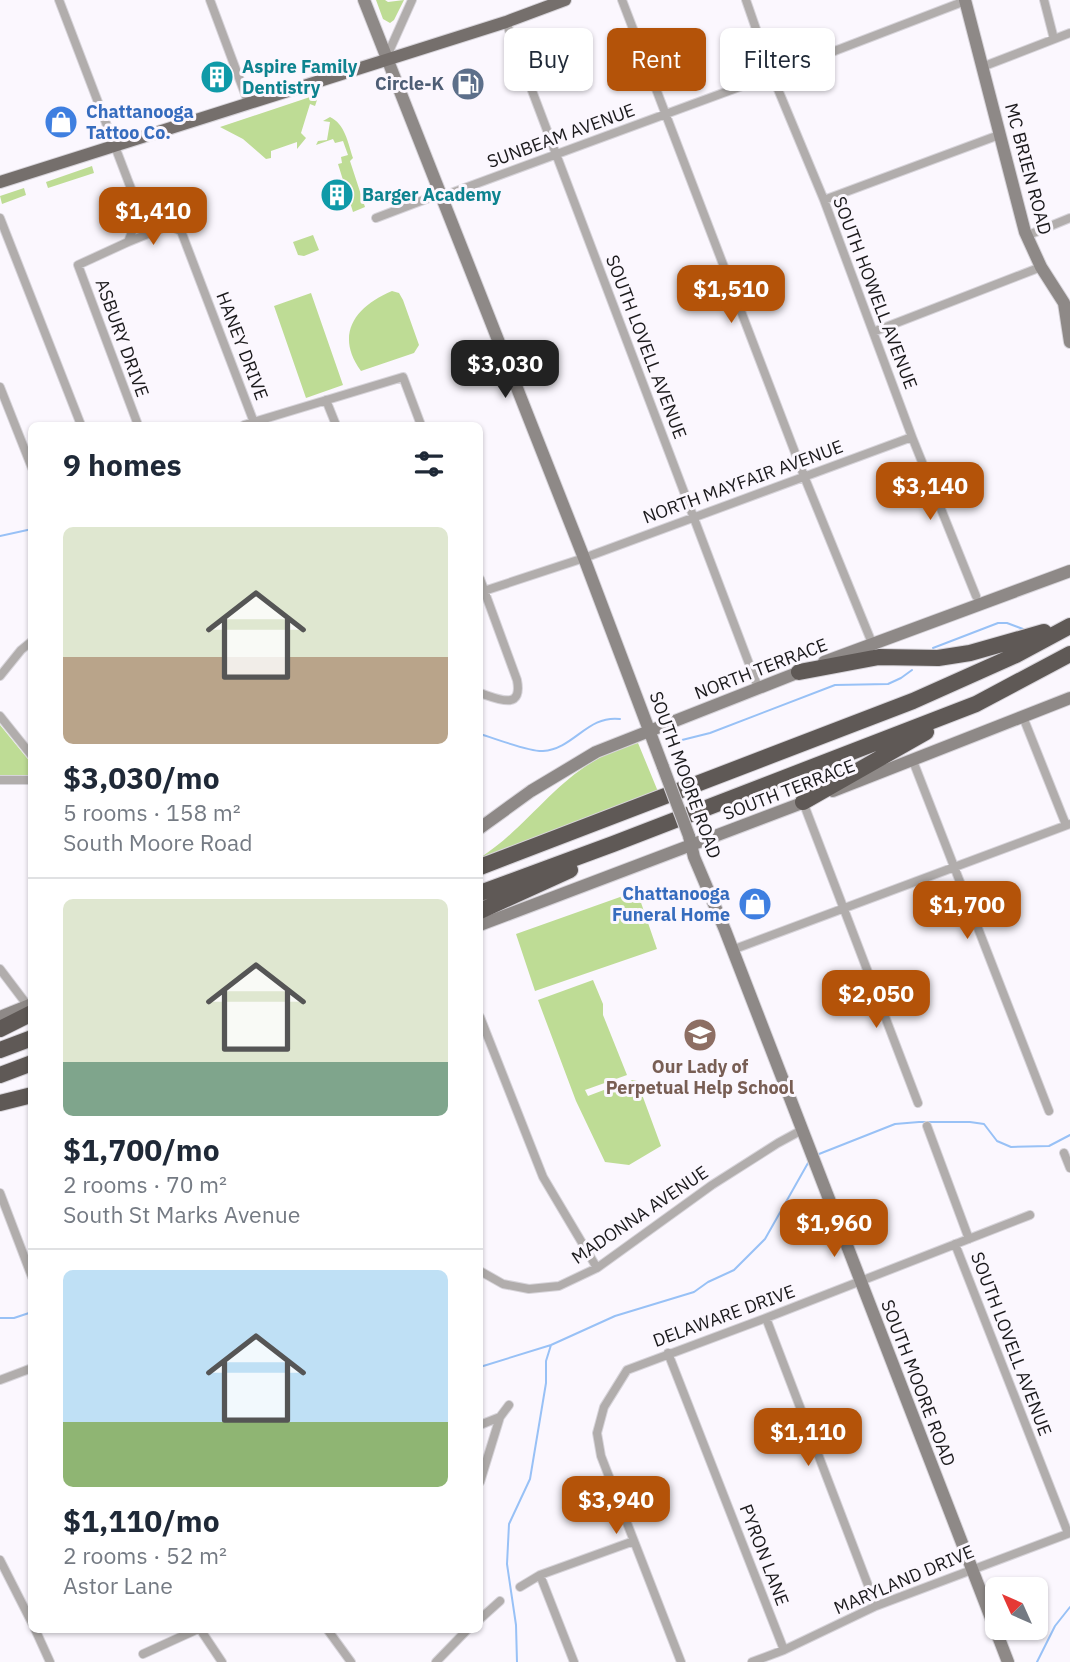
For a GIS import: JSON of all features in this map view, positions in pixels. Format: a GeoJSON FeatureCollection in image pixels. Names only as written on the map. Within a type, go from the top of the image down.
{"type":"FeatureCollection","features":[{"type":"Feature","properties":{"kind":"highway"},"geometry":{"type":"LineString","coordinates":[[799,672],[879,657],[938,658],[970,653],[1070,625]]}},
{"type":"Feature","properties":{"kind":"highway"},"geometry":{"type":"LineString","coordinates":[[483,866],[913,701],[1017,655],[1070,625]]}},
{"type":"Feature","properties":{"kind":"highway"},"geometry":{"type":"LineString","coordinates":[[803,802],[1070,654]]}},
{"type":"Feature","properties":{"kind":"highway"},"geometry":{"type":"LineString","coordinates":[[483,892],[976,704]]}},
{"type":"Feature","properties":{"kind":"highway"},"geometry":{"type":"LineString","coordinates":[[483,910],[600,856],[613,844]]}},
{"type":"Feature","properties":{"kind":"highway"},"geometry":{"type":"LineString","coordinates":[[0,1028],[28,1009]]}},
{"type":"Feature","properties":{"kind":"highway"},"geometry":{"type":"LineString","coordinates":[[0,1050],[28,1040]]}},
{"type":"Feature","properties":{"kind":"highway"},"geometry":{"type":"LineString","coordinates":[[0,1075],[28,1064]]}},
{"type":"Feature","properties":{"kind":"highway"},"geometry":{"type":"LineString","coordinates":[[0,1103],[28,1098]]}},
{"type":"Feature","properties":{"kind":"main road","name":"SOUTH MOORE ROAD"},"geometry":{"type":"LineString","coordinates":[[364,0],[651,731],[690,841],[1006,1661]]}},
{"type":"Feature","properties":{"kind":"main road"},"geometry":{"type":"LineString","coordinates":[[0,182],[506,22],[565,0]]}},
{"type":"Feature","properties":{"kind":"main road","name":"MC BRIEN ROAD"},"geometry":{"type":"LineString","coordinates":[[965,0],[1026,236],[1041,267],[1067,302],[1070,342]]}},
{"type":"Feature","properties":{"kind":"main road","name":"NORTH TERRACE"},"geometry":{"type":"LineString","coordinates":[[483,826],[570,766],[596,752],[799,672],[1070,571]]}},
{"type":"Feature","properties":{"kind":"main road","name":"SOUTH TERRACE"},"geometry":{"type":"LineString","coordinates":[[483,924],[690,841],[913,761],[1070,698]]}},
{"type":"Feature","properties":{"kind":"main road"},"geometry":{"type":"LineString","coordinates":[[0,1017],[28,1009]]}},
{"type":"Feature","properties":{"kind":"main road"},"geometry":{"type":"LineString","coordinates":[[0,1112],[28,1099]]}},
{"type":"Feature","properties":{"kind":"street"},"geometry":{"type":"LineString","coordinates":[[59,0],[139,212],[128,242]]}},
{"type":"Feature","properties":{"kind":"street"},"geometry":{"type":"LineString","coordinates":[[210,0],[248,102]]}},
{"type":"Feature","properties":{"kind":"street"},"geometry":{"type":"LineString","coordinates":[[386,59],[412,0]]}},
{"type":"Feature","properties":{"kind":"street"},"geometry":{"type":"LineString","coordinates":[[622,0],[804,476],[870,638]]}},
{"type":"Feature","properties":{"kind":"street","name":"SOUTH HOWELL AVENUE"},"geometry":{"type":"LineString","coordinates":[[746,0],[756,28]]}},
{"type":"Feature","properties":{"kind":"street","name":"SUNBEAM AVENUE"},"geometry":{"type":"LineString","coordinates":[[835,51],[965,0]]}},
{"type":"Feature","properties":{"kind":"street"},"geometry":{"type":"LineString","coordinates":[[1044,0],[1054,39]]}},
{"type":"Feature","properties":{"kind":"street","name":"SOUTH LOVELL AVENUE"},"geometry":{"type":"LineString","coordinates":[[506,22],[756,682]]}},
{"type":"Feature","properties":{"kind":"street"},"geometry":{"type":"LineString","coordinates":[[982,67],[1070,33]]}},
{"type":"Feature","properties":{"kind":"street","name":"SUNBEAM AVENUE"},"geometry":{"type":"LineString","coordinates":[[376,219],[729,91]]}},
{"type":"Feature","properties":{"kind":"street","name":"SOUTH HOWELL AVENUE"},"geometry":{"type":"LineString","coordinates":[[779,91],[824,200],[912,437],[975,596]]}},
{"type":"Feature","properties":{"kind":"street"},"geometry":{"type":"LineString","coordinates":[[824,200],[999,135]]}},
{"type":"Feature","properties":{"kind":"street","name":"HANEY DRIVE"},"geometry":{"type":"LineString","coordinates":[[139,212],[181,231],[254,422]]}},
{"type":"Feature","properties":{"kind":"street"},"geometry":{"type":"LineString","coordinates":[[0,218],[79,422]]}},
{"type":"Feature","properties":{"kind":"street"},"geometry":{"type":"LineString","coordinates":[[1026,236],[1070,218]]}},
{"type":"Feature","properties":{"kind":"street"},"geometry":{"type":"LineString","coordinates":[[128,242],[167,226]]}},
{"type":"Feature","properties":{"kind":"street","name":"ASBURY DRIVE"},"geometry":{"type":"LineString","coordinates":[[128,242],[78,265],[137,422]]}},
{"type":"Feature","properties":{"kind":"street"},"geometry":{"type":"LineString","coordinates":[[873,332],[1041,267]]}},
{"type":"Feature","properties":{"kind":"street"},"geometry":{"type":"LineString","coordinates":[[261,422],[403,377],[420,422]]}},
{"type":"Feature","properties":{"kind":"street"},"geometry":{"type":"LineString","coordinates":[[0,387],[28,458]]}},
{"type":"Feature","properties":{"kind":"street"},"geometry":{"type":"LineString","coordinates":[[326,400],[335,422]]}},
{"type":"Feature","properties":{"kind":"street","name":"NORTH MAYFAIR AVENUE"},"geometry":{"type":"LineString","coordinates":[[483,590],[584,558],[912,437]]}},
{"type":"Feature","properties":{"kind":"street"},"geometry":{"type":"LineString","coordinates":[[483,593],[519,691],[516,698],[510,701],[483,694]]}},
{"type":"Feature","properties":{"kind":"street"},"geometry":{"type":"LineString","coordinates":[[0,676],[28,644]]}},
{"type":"Feature","properties":{"kind":"street"},"geometry":{"type":"LineString","coordinates":[[0,716],[28,750]]}},
{"type":"Feature","properties":{"kind":"street"},"geometry":{"type":"LineString","coordinates":[[732,950],[1068,824],[1023,718]]}},
{"type":"Feature","properties":{"kind":"street"},"geometry":{"type":"LineString","coordinates":[[913,761],[1049,1111]]}},
{"type":"Feature","properties":{"kind":"street"},"geometry":{"type":"LineString","coordinates":[[0,780],[28,780]]}},
{"type":"Feature","properties":{"kind":"street"},"geometry":{"type":"LineString","coordinates":[[803,802],[918,1103]]}},
{"type":"Feature","properties":{"kind":"street"},"geometry":{"type":"LineString","coordinates":[[0,969],[28,1005]]}},
{"type":"Feature","properties":{"kind":"street"},"geometry":{"type":"LineString","coordinates":[[483,1024],[544,1177],[597,1268]]}},
{"type":"Feature","properties":{"kind":"street","name":"SOUTH LOVELL AVENUE"},"geometry":{"type":"LineString","coordinates":[[927,1126],[969,1239]]}},
{"type":"Feature","properties":{"kind":"street","name":"MADONNA AVENUE"},"geometry":{"type":"LineString","coordinates":[[483,1273],[503,1284],[529,1289],[559,1286],[597,1268],[712,1185],[802,1130]]}},
{"type":"Feature","properties":{"kind":"street"},"geometry":{"type":"LineString","coordinates":[[1064,1153],[1070,1168]]}},
{"type":"Feature","properties":{"kind":"street"},"geometry":{"type":"LineString","coordinates":[[0,1193],[28,1266]]}},
{"type":"Feature","properties":{"kind":"street","name":"DELAWARE DRIVE"},"geometry":{"type":"LineString","coordinates":[[634,1541],[601,1457],[597,1433],[604,1407],[627,1370],[1030,1215]]}},
{"type":"Feature","properties":{"kind":"street","name":"SOUTH LOVELL AVENUE"},"geometry":{"type":"LineString","coordinates":[[955,1244],[1069,1533]]}},
{"type":"Feature","properties":{"kind":"street"},"geometry":{"type":"LineString","coordinates":[[766,1318],[876,1606]]}},
{"type":"Feature","properties":{"kind":"street","name":"PYRON LANE"},"geometry":{"type":"LineString","coordinates":[[668,1353],[784,1650]]}},
{"type":"Feature","properties":{"kind":"street"},"geometry":{"type":"LineString","coordinates":[[0,1380],[28,1370]]}},
{"type":"Feature","properties":{"kind":"street"},"geometry":{"type":"LineString","coordinates":[[483,1472],[500,1417],[509,1405]]}},
{"type":"Feature","properties":{"kind":"street"},"geometry":{"type":"LineString","coordinates":[[483,1424],[500,1417]]}},
{"type":"Feature","properties":{"kind":"street","name":"MARYLAND DRIVE"},"geometry":{"type":"LineString","coordinates":[[752,1662],[784,1650],[876,1606],[1069,1533]]}},
{"type":"Feature","properties":{"kind":"street"},"geometry":{"type":"LineString","coordinates":[[520,1587],[540,1575],[634,1541],[681,1662]]}},
{"type":"Feature","properties":{"kind":"street"},"geometry":{"type":"LineString","coordinates":[[0,1560],[28,1615]]}},
{"type":"Feature","properties":{"kind":"street"},"geometry":{"type":"LineString","coordinates":[[540,1575],[574,1662]]}},
{"type":"Feature","properties":{"kind":"street"},"geometry":{"type":"LineString","coordinates":[[483,1616],[500,1601]]}},
{"type":"Feature","properties":{"kind":"street"},"geometry":{"type":"LineString","coordinates":[[37,1633],[50,1662]]}},
{"type":"Feature","properties":{"kind":"street"},"geometry":{"type":"LineString","coordinates":[[142,1654],[190,1633]]}},
{"type":"Feature","properties":{"kind":"street"},"geometry":{"type":"LineString","coordinates":[[202,1633],[222,1662]]}},
{"type":"Feature","properties":{"kind":"street"},"geometry":{"type":"LineString","coordinates":[[330,1633],[351,1662]]}},
{"type":"Feature","properties":{"kind":"street"},"geometry":{"type":"LineString","coordinates":[[436,1662],[461,1633]]}},
{"type":"Feature","properties":{"kind":"green space"},"geometry":{"type":"Polygon","coordinates":[[[376,0],[404,0],[390,23],[383,19],[376,0]]]}},
{"type":"Feature","properties":{"kind":"green space"},"geometry":{"type":"Polygon","coordinates":[[[319,94],[315,106],[310,104],[301,133],[306,138],[297,149],[297,142],[271,151],[271,158],[266,159],[243,139],[220,127],[319,94]]]}},
{"type":"Feature","properties":{"kind":"green space"},"geometry":{"type":"Polygon","coordinates":[[[330,117],[339,124],[345,134],[353,158],[350,161],[365,207],[353,212],[338,164],[342,163],[341,157],[348,155],[343,141],[335,143],[333,139],[316,145],[318,141],[327,140],[330,122],[323,121],[330,117]]]}},
{"type":"Feature","properties":{"kind":"green space"},"geometry":{"type":"Polygon","coordinates":[[[92,166],[94,173],[48,188],[46,182],[92,166]]]}},
{"type":"Feature","properties":{"kind":"green space"},"geometry":{"type":"Polygon","coordinates":[[[24,188],[26,195],[2,204],[0,196],[24,188]]]}},
{"type":"Feature","properties":{"kind":"green space"},"geometry":{"type":"Polygon","coordinates":[[[313,235],[319,250],[304,256],[298,255],[293,242],[313,235]]]}},
{"type":"Feature","properties":{"kind":"green space"},"geometry":{"type":"Polygon","coordinates":[[[392,291],[399,293],[403,300],[419,345],[414,353],[361,371],[353,358],[349,333],[359,313],[379,297],[392,291]]]}},
{"type":"Feature","properties":{"kind":"green space"},"geometry":{"type":"Polygon","coordinates":[[[311,293],[343,385],[306,398],[274,306],[311,293]]]}},
{"type":"Feature","properties":{"kind":"green space"},"geometry":{"type":"Polygon","coordinates":[[[0,725],[28,759],[28,776],[0,775],[0,725]]]}},
{"type":"Feature","properties":{"kind":"green space"},"geometry":{"type":"Polygon","coordinates":[[[638,743],[659,794],[483,862],[483,856],[519,827],[571,777],[612,752],[638,743]]]}},
{"type":"Feature","properties":{"kind":"green space"},"geometry":{"type":"Polygon","coordinates":[[[637,891],[657,949],[535,991],[516,934],[637,891]]]}},
{"type":"Feature","properties":{"kind":"green space"},"geometry":{"type":"Polygon","coordinates":[[[593,980],[603,1004],[603,1015],[627,1075],[585,1090],[588,1096],[625,1082],[637,1081],[661,1146],[629,1165],[605,1162],[576,1101],[538,1000],[593,980]]]}},
{"type":"Feature","properties":{"kind":"waterway"},"geometry":{"type":"LineString","coordinates":[[0,536],[28,530]]}},
{"type":"Feature","properties":{"kind":"waterway"},"geometry":{"type":"LineString","coordinates":[[933,648],[998,623],[1007,623],[1023,629]]}},
{"type":"Feature","properties":{"kind":"waterway"},"geometry":{"type":"LineString","coordinates":[[682,740],[710,733],[835,685],[888,684],[912,670]]}},
{"type":"Feature","properties":{"kind":"waterway"},"geometry":{"type":"LineString","coordinates":[[483,735],[543,751],[563,745],[598,722],[620,719]]}},
{"type":"Feature","properties":{"kind":"waterway"},"geometry":{"type":"LineString","coordinates":[[819,1154],[895,1124],[919,1122],[984,1124],[997,1141],[1011,1147],[1049,1146],[1070,1135]]}},
{"type":"Feature","properties":{"kind":"waterway"},"geometry":{"type":"LineString","coordinates":[[483,1366],[551,1345],[615,1316],[694,1292],[734,1270],[765,1239],[808,1163]]}},
{"type":"Feature","properties":{"kind":"waterway"},"geometry":{"type":"LineString","coordinates":[[0,1318],[14,1318],[28,1313]]}},
{"type":"Feature","properties":{"kind":"waterway"},"geometry":{"type":"LineString","coordinates":[[517,1662],[516,1625],[507,1564],[509,1524],[530,1479],[546,1383],[546,1361],[551,1345]]}},
{"type":"Feature","properties":{"kind":"waterway"},"geometry":{"type":"LineString","coordinates":[[1037,1662],[1055,1626],[1070,1607]]}},
{"type":"Feature","properties":{"kind":"place","name":"Aspire Family Dentistry"},"geometry":{"type":"Point","coordinates":[217,77]}},
{"type":"Feature","properties":{"kind":"place","name":"Circle-K"},"geometry":{"type":"Point","coordinates":[468,84]}},
{"type":"Feature","properties":{"kind":"place","name":"Chattanooga Tattoo Co."},"geometry":{"type":"Point","coordinates":[61,122]}},
{"type":"Feature","properties":{"kind":"place","name":"Barger Academy"},"geometry":{"type":"Point","coordinates":[337,195]}},
{"type":"Feature","properties":{"kind":"place","name":"Chattanooga Funeral Home"},"geometry":{"type":"Point","coordinates":[755,904]}},
{"type":"Feature","properties":{"kind":"place","name":"Our Lady of Perpetual Help School"},"geometry":{"type":"Point","coordinates":[700,1035]}}]}
